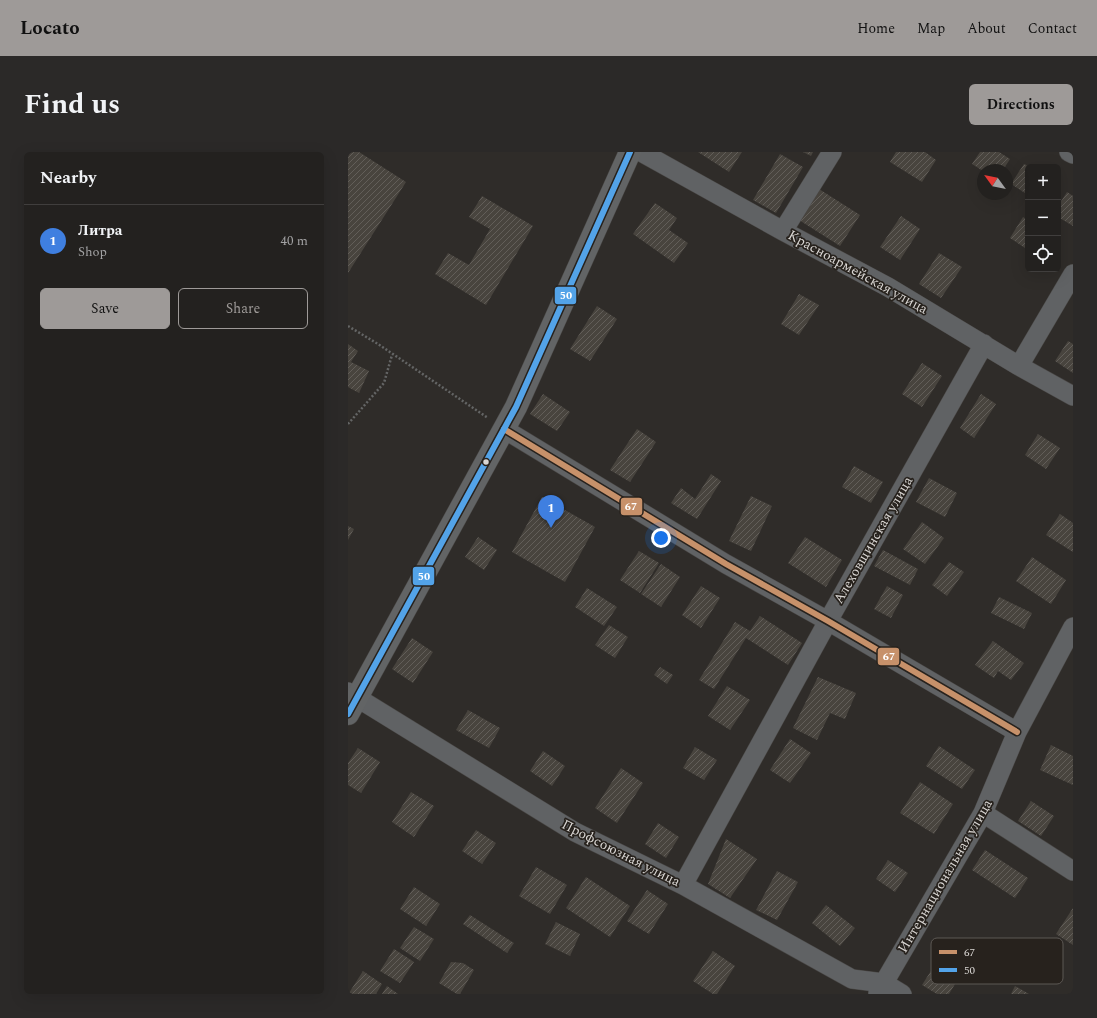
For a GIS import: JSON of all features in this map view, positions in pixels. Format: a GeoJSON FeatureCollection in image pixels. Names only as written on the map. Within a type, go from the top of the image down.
{"type":"FeatureCollection","features":[{"type":"Feature","properties":{"kind":"street"},"geometry":{"type":"LineString","coordinates":[[351,701],[516,407],[630,152]]}},
{"type":"Feature","properties":{"kind":"street","name":"Красноармейская улица"},"geometry":{"type":"LineString","coordinates":[[641,152],[783,231],[888,287],[1019,366],[1073,396]]}},
{"type":"Feature","properties":{"kind":"street"},"geometry":{"type":"LineString","coordinates":[[783,231],[832,152]]}},
{"type":"Feature","properties":{"kind":"street"},"geometry":{"type":"LineString","coordinates":[[1069,152],[1073,154]]}},
{"type":"Feature","properties":{"kind":"street"},"geometry":{"type":"LineString","coordinates":[[1019,366],[1073,274]]}},
{"type":"Feature","properties":{"kind":"street","name":"Алеховщинская улица"},"geometry":{"type":"LineString","coordinates":[[683,885],[828,621],[984,344]]}},
{"type":"Feature","properties":{"kind":"street"},"geometry":{"type":"LineString","coordinates":[[504,429],[726,564],[828,621],[1017,732]]}},
{"type":"Feature","properties":{"kind":"street","name":"Интернациональная улица"},"geometry":{"type":"LineString","coordinates":[[881,988],[983,813],[1017,732],[1073,627]]}},
{"type":"Feature","properties":{"kind":"street","name":"Профсоюзная улица"},"geometry":{"type":"LineString","coordinates":[[351,701],[575,832],[683,885],[852,979],[902,994]]}},
{"type":"Feature","properties":{"kind":"street"},"geometry":{"type":"LineString","coordinates":[[983,813],[1073,871]]}},
{"type":"Feature","properties":{"kind":"path"},"geometry":{"type":"LineString","coordinates":[[348,326],[378,344],[392,355],[504,429]]}},
{"type":"Feature","properties":{"kind":"path"},"geometry":{"type":"LineString","coordinates":[[348,424],[384,383],[392,355]]}},
{"type":"Feature","properties":{"kind":"building"},"geometry":{"type":"Polygon","coordinates":[[[348,152],[359,152],[406,182],[348,273],[348,152]]]}},
{"type":"Feature","properties":{"kind":"building"},"geometry":{"type":"Polygon","coordinates":[[[698,152],[742,152],[729,172],[698,152]]]}},
{"type":"Feature","properties":{"kind":"building"},"geometry":{"type":"Polygon","coordinates":[[[803,152],[813,152],[811,156],[803,152]]]}},
{"type":"Feature","properties":{"kind":"building"},"geometry":{"type":"Polygon","coordinates":[[[896,152],[925,152],[936,160],[922,182],[890,162],[896,152]]]}},
{"type":"Feature","properties":{"kind":"building"},"geometry":{"type":"Polygon","coordinates":[[[980,152],[999,152],[1010,159],[1007,164],[977,164],[977,167],[972,164],[980,152]]]}},
{"type":"Feature","properties":{"kind":"building"},"geometry":{"type":"Polygon","coordinates":[[[780,154],[803,167],[776,213],[753,200],[780,154]]]}},
{"type":"Feature","properties":{"kind":"building"},"geometry":{"type":"Polygon","coordinates":[[[1025,164],[1025,193],[1013,185],[1013,181],[1025,164]]]}},
{"type":"Feature","properties":{"kind":"building"},"geometry":{"type":"Polygon","coordinates":[[[819,189],[860,215],[840,246],[799,220],[819,189]]]}},
{"type":"Feature","properties":{"kind":"building"},"geometry":{"type":"Polygon","coordinates":[[[1067,192],[1073,196],[1073,226],[1061,219],[1061,201],[1067,192]]]}},
{"type":"Feature","properties":{"kind":"building"},"geometry":{"type":"Polygon","coordinates":[[[482,196],[533,226],[486,305],[435,274],[448,253],[469,265],[490,229],[469,217],[482,196]]]}},
{"type":"Feature","properties":{"kind":"building"},"geometry":{"type":"Polygon","coordinates":[[[655,203],[677,218],[669,230],[688,243],[674,263],[633,234],[655,203]]]}},
{"type":"Feature","properties":{"kind":"building"},"geometry":{"type":"Polygon","coordinates":[[[901,216],[920,229],[900,260],[880,247],[901,216]]]}},
{"type":"Feature","properties":{"kind":"building"},"geometry":{"type":"Polygon","coordinates":[[[1023,217],[1025,218],[1025,248],[1010,238],[1023,217]]]}},
{"type":"Feature","properties":{"kind":"building"},"geometry":{"type":"Polygon","coordinates":[[[939,253],[962,267],[941,298],[919,284],[939,253]]]}},
{"type":"Feature","properties":{"kind":"building"},"geometry":{"type":"Polygon","coordinates":[[[799,294],[819,305],[799,335],[781,324],[799,294]]]}},
{"type":"Feature","properties":{"kind":"building"},"geometry":{"type":"Polygon","coordinates":[[[597,306],[617,319],[590,361],[570,349],[597,306]]]}},
{"type":"Feature","properties":{"kind":"building"},"geometry":{"type":"Polygon","coordinates":[[[1068,341],[1073,344],[1073,373],[1055,361],[1068,341]]]}},
{"type":"Feature","properties":{"kind":"building"},"geometry":{"type":"Polygon","coordinates":[[[348,344],[358,351],[351,362],[369,371],[359,393],[348,387],[348,344]]]}},
{"type":"Feature","properties":{"kind":"building"},"geometry":{"type":"Polygon","coordinates":[[[922,363],[942,376],[922,407],[902,394],[922,363]]]}},
{"type":"Feature","properties":{"kind":"building"},"geometry":{"type":"Polygon","coordinates":[[[543,394],[570,412],[557,431],[530,414],[543,394]]]}},
{"type":"Feature","properties":{"kind":"building"},"geometry":{"type":"Polygon","coordinates":[[[981,394],[996,404],[974,438],[960,428],[981,394]]]}},
{"type":"Feature","properties":{"kind":"building"},"geometry":{"type":"Polygon","coordinates":[[[637,429],[656,442],[630,482],[610,470],[637,429]]]}},
{"type":"Feature","properties":{"kind":"building"},"geometry":{"type":"Polygon","coordinates":[[[1038,434],[1060,448],[1046,469],[1025,455],[1038,434]]]}},
{"type":"Feature","properties":{"kind":"building"},"geometry":{"type":"Polygon","coordinates":[[[854,466],[883,482],[871,503],[842,487],[854,466]]]}},
{"type":"Feature","properties":{"kind":"building"},"geometry":{"type":"Polygon","coordinates":[[[711,474],[721,481],[697,519],[671,503],[681,488],[695,499],[711,474]]]}},
{"type":"Feature","properties":{"kind":"building"},"geometry":{"type":"Polygon","coordinates":[[[929,478],[957,493],[945,517],[916,502],[929,478]]]}},
{"type":"Feature","properties":{"kind":"building"},"geometry":{"type":"Polygon","coordinates":[[[751,496],[772,506],[751,551],[729,541],[751,496]]]}},
{"type":"Feature","properties":{"kind":"building"},"geometry":{"type":"Polygon","coordinates":[[[542,497],[595,527],[565,582],[512,552],[542,497]]]}},
{"type":"Feature","properties":{"kind":"building"},"geometry":{"type":"Polygon","coordinates":[[[1060,514],[1073,523],[1073,552],[1046,535],[1060,514]]]}},
{"type":"Feature","properties":{"kind":"building"},"geometry":{"type":"Polygon","coordinates":[[[922,522],[944,538],[925,564],[903,549],[922,522]]]}},
{"type":"Feature","properties":{"kind":"building"},"geometry":{"type":"Polygon","coordinates":[[[348,526],[354,529],[348,540],[348,526]]]}},
{"type":"Feature","properties":{"kind":"building"},"geometry":{"type":"Polygon","coordinates":[[[478,537],[497,550],[484,570],[465,557],[478,537]]]}},
{"type":"Feature","properties":{"kind":"building"},"geometry":{"type":"Polygon","coordinates":[[[805,537],[842,560],[826,587],[788,563],[805,537]]]}},
{"type":"Feature","properties":{"kind":"building"},"geometry":{"type":"Polygon","coordinates":[[[883,550],[918,569],[910,585],[874,566],[883,550]]]}},
{"type":"Feature","properties":{"kind":"building"},"geometry":{"type":"Polygon","coordinates":[[[639,551],[659,563],[640,593],[620,580],[639,551]]]}},
{"type":"Feature","properties":{"kind":"building"},"geometry":{"type":"Polygon","coordinates":[[[1032,557],[1066,580],[1051,604],[1016,581],[1032,557]]]}},
{"type":"Feature","properties":{"kind":"building"},"geometry":{"type":"Polygon","coordinates":[[[949,562],[964,572],[947,596],[932,585],[949,562]]]}},
{"type":"Feature","properties":{"kind":"building"},"geometry":{"type":"Polygon","coordinates":[[[661,564],[680,577],[661,607],[641,594],[661,564]]]}},
{"type":"Feature","properties":{"kind":"building"},"geometry":{"type":"Polygon","coordinates":[[[701,586],[720,598],[701,628],[682,615],[701,586]]]}},
{"type":"Feature","properties":{"kind":"building"},"geometry":{"type":"Polygon","coordinates":[[[887,586],[903,595],[891,618],[874,609],[887,586]]]}},
{"type":"Feature","properties":{"kind":"building"},"geometry":{"type":"Polygon","coordinates":[[[587,588],[617,607],[604,626],[575,607],[587,588]]]}},
{"type":"Feature","properties":{"kind":"building"},"geometry":{"type":"Polygon","coordinates":[[[999,597],[1032,613],[1024,629],[991,613],[999,597]]]}},
{"type":"Feature","properties":{"kind":"building"},"geometry":{"type":"Polygon","coordinates":[[[760,616],[802,643],[788,665],[746,638],[714,689],[699,680],[735,622],[750,631],[760,616]]]}},
{"type":"Feature","properties":{"kind":"building"},"geometry":{"type":"Polygon","coordinates":[[[609,625],[628,637],[615,658],[595,645],[609,625]]]}},
{"type":"Feature","properties":{"kind":"building"},"geometry":{"type":"Polygon","coordinates":[[[412,638],[433,652],[413,683],[392,669],[412,638]]]}},
{"type":"Feature","properties":{"kind":"building"},"geometry":{"type":"Polygon","coordinates":[[[993,641],[1024,663],[1011,680],[998,671],[994,678],[975,665],[993,641]]]}},
{"type":"Feature","properties":{"kind":"building"},"geometry":{"type":"Polygon","coordinates":[[[660,667],[673,675],[667,684],[654,675],[660,667]]]}},
{"type":"Feature","properties":{"kind":"building"},"geometry":{"type":"Polygon","coordinates":[[[818,677],[856,693],[845,719],[830,713],[817,740],[793,728],[818,677]]]}},
{"type":"Feature","properties":{"kind":"building"},"geometry":{"type":"Polygon","coordinates":[[[727,686],[750,700],[730,730],[708,716],[727,686]]]}},
{"type":"Feature","properties":{"kind":"building"},"geometry":{"type":"Polygon","coordinates":[[[468,710],[500,728],[489,748],[456,730],[468,710]]]}},
{"type":"Feature","properties":{"kind":"building"},"geometry":{"type":"Polygon","coordinates":[[[790,739],[811,753],[790,783],[770,770],[790,739]]]}},
{"type":"Feature","properties":{"kind":"building"},"geometry":{"type":"Polygon","coordinates":[[[1051,745],[1073,756],[1073,785],[1040,770],[1051,745]]]}},
{"type":"Feature","properties":{"kind":"building"},"geometry":{"type":"Polygon","coordinates":[[[939,746],[975,770],[962,789],[926,766],[939,746]]]}},
{"type":"Feature","properties":{"kind":"building"},"geometry":{"type":"Polygon","coordinates":[[[695,747],[717,760],[704,780],[683,768],[695,747]]]}},
{"type":"Feature","properties":{"kind":"building"},"geometry":{"type":"Polygon","coordinates":[[[358,748],[380,762],[361,793],[348,785],[348,763],[358,748]]]}},
{"type":"Feature","properties":{"kind":"building"},"geometry":{"type":"Polygon","coordinates":[[[543,751],[565,766],[552,786],[530,771],[543,751]]]}},
{"type":"Feature","properties":{"kind":"building"},"geometry":{"type":"Polygon","coordinates":[[[621,768],[643,783],[617,823],[595,808],[621,768]]]}},
{"type":"Feature","properties":{"kind":"building"},"geometry":{"type":"Polygon","coordinates":[[[920,782],[953,804],[934,834],[900,813],[920,782]]]}},
{"type":"Feature","properties":{"kind":"building"},"geometry":{"type":"Polygon","coordinates":[[[411,792],[434,806],[414,837],[392,822],[411,792]]]}},
{"type":"Feature","properties":{"kind":"building"},"geometry":{"type":"Polygon","coordinates":[[[1031,801],[1054,816],[1041,836],[1018,821],[1031,801]]]}},
{"type":"Feature","properties":{"kind":"building"},"geometry":{"type":"Polygon","coordinates":[[[658,823],[679,837],[666,858],[645,844],[658,823]]]}},
{"type":"Feature","properties":{"kind":"building"},"geometry":{"type":"Polygon","coordinates":[[[476,830],[496,843],[482,864],[462,851],[476,830]]]}},
{"type":"Feature","properties":{"kind":"building"},"geometry":{"type":"Polygon","coordinates":[[[726,839],[757,859],[730,898],[708,884],[726,839]]]}},
{"type":"Feature","properties":{"kind":"building"},"geometry":{"type":"Polygon","coordinates":[[[985,850],[1028,878],[1015,898],[972,870],[985,850]]]}},
{"type":"Feature","properties":{"kind":"building"},"geometry":{"type":"Polygon","coordinates":[[[888,860],[908,873],[895,892],[876,879],[888,860]]]}},
{"type":"Feature","properties":{"kind":"building"},"geometry":{"type":"Polygon","coordinates":[[[536,867],[567,885],[550,914],[519,896],[536,867]]]}},
{"type":"Feature","properties":{"kind":"building"},"geometry":{"type":"Polygon","coordinates":[[[777,871],[798,882],[777,920],[756,910],[777,871]]]}},
{"type":"Feature","properties":{"kind":"building"},"geometry":{"type":"Polygon","coordinates":[[[586,877],[630,906],[610,937],[566,908],[586,877]]]}},
{"type":"Feature","properties":{"kind":"building"},"geometry":{"type":"Polygon","coordinates":[[[414,887],[440,904],[426,926],[400,909],[414,887]]]}},
{"type":"Feature","properties":{"kind":"building"},"geometry":{"type":"Polygon","coordinates":[[[647,890],[668,904],[649,934],[627,921],[647,890]]]}},
{"type":"Feature","properties":{"kind":"building"},"geometry":{"type":"Polygon","coordinates":[[[826,905],[855,928],[840,946],[812,923],[826,905]]]}},
{"type":"Feature","properties":{"kind":"building"},"geometry":{"type":"Polygon","coordinates":[[[1073,908],[1073,945],[1056,934],[1073,908]]]}},
{"type":"Feature","properties":{"kind":"building"},"geometry":{"type":"Polygon","coordinates":[[[470,915],[514,943],[507,953],[463,924],[470,915]]]}},
{"type":"Feature","properties":{"kind":"building"},"geometry":{"type":"Polygon","coordinates":[[[556,922],[580,934],[570,956],[545,944],[556,922]]]}},
{"type":"Feature","properties":{"kind":"building"},"geometry":{"type":"Polygon","coordinates":[[[414,927],[434,939],[420,961],[400,948],[414,927]]]}},
{"type":"Feature","properties":{"kind":"building"},"geometry":{"type":"Polygon","coordinates":[[[394,949],[414,962],[400,983],[380,971],[394,949]]]}},
{"type":"Feature","properties":{"kind":"building"},"geometry":{"type":"Polygon","coordinates":[[[713,951],[735,966],[717,994],[713,994],[693,981],[713,951]]]}},
{"type":"Feature","properties":{"kind":"building"},"geometry":{"type":"Polygon","coordinates":[[[451,962],[463,963],[474,970],[460,994],[457,994],[439,983],[451,962]]]}},
{"type":"Feature","properties":{"kind":"building"},"geometry":{"type":"Polygon","coordinates":[[[363,971],[382,984],[376,994],[349,993],[363,971]]]}},
{"type":"Feature","properties":{"kind":"building"},"geometry":{"type":"Polygon","coordinates":[[[931,971],[931,984],[955,984],[949,994],[937,994],[922,985],[931,971]]]}},
{"type":"Feature","properties":{"kind":"building"},"geometry":{"type":"Polygon","coordinates":[[[387,986],[398,994],[382,994],[387,986]]]}},
{"type":"Feature","properties":{"kind":"building"},"geometry":{"type":"Polygon","coordinates":[[[1015,986],[1029,994],[1011,994],[1015,986]]]}},
{"type":"Feature","properties":{"kind":"transit line","name":"50"},"geometry":{"type":"LineString","coordinates":[[348,714],[516,407],[630,152]]}},
{"type":"Feature","properties":{"kind":"transit line","name":"67"},"geometry":{"type":"LineString","coordinates":[[504,429],[726,564],[828,621],[1017,732]]}},
{"type":"Feature","properties":{"kind":"place","name":"Литра"},"geometry":{"type":"Point","coordinates":[551,528]}}]}
